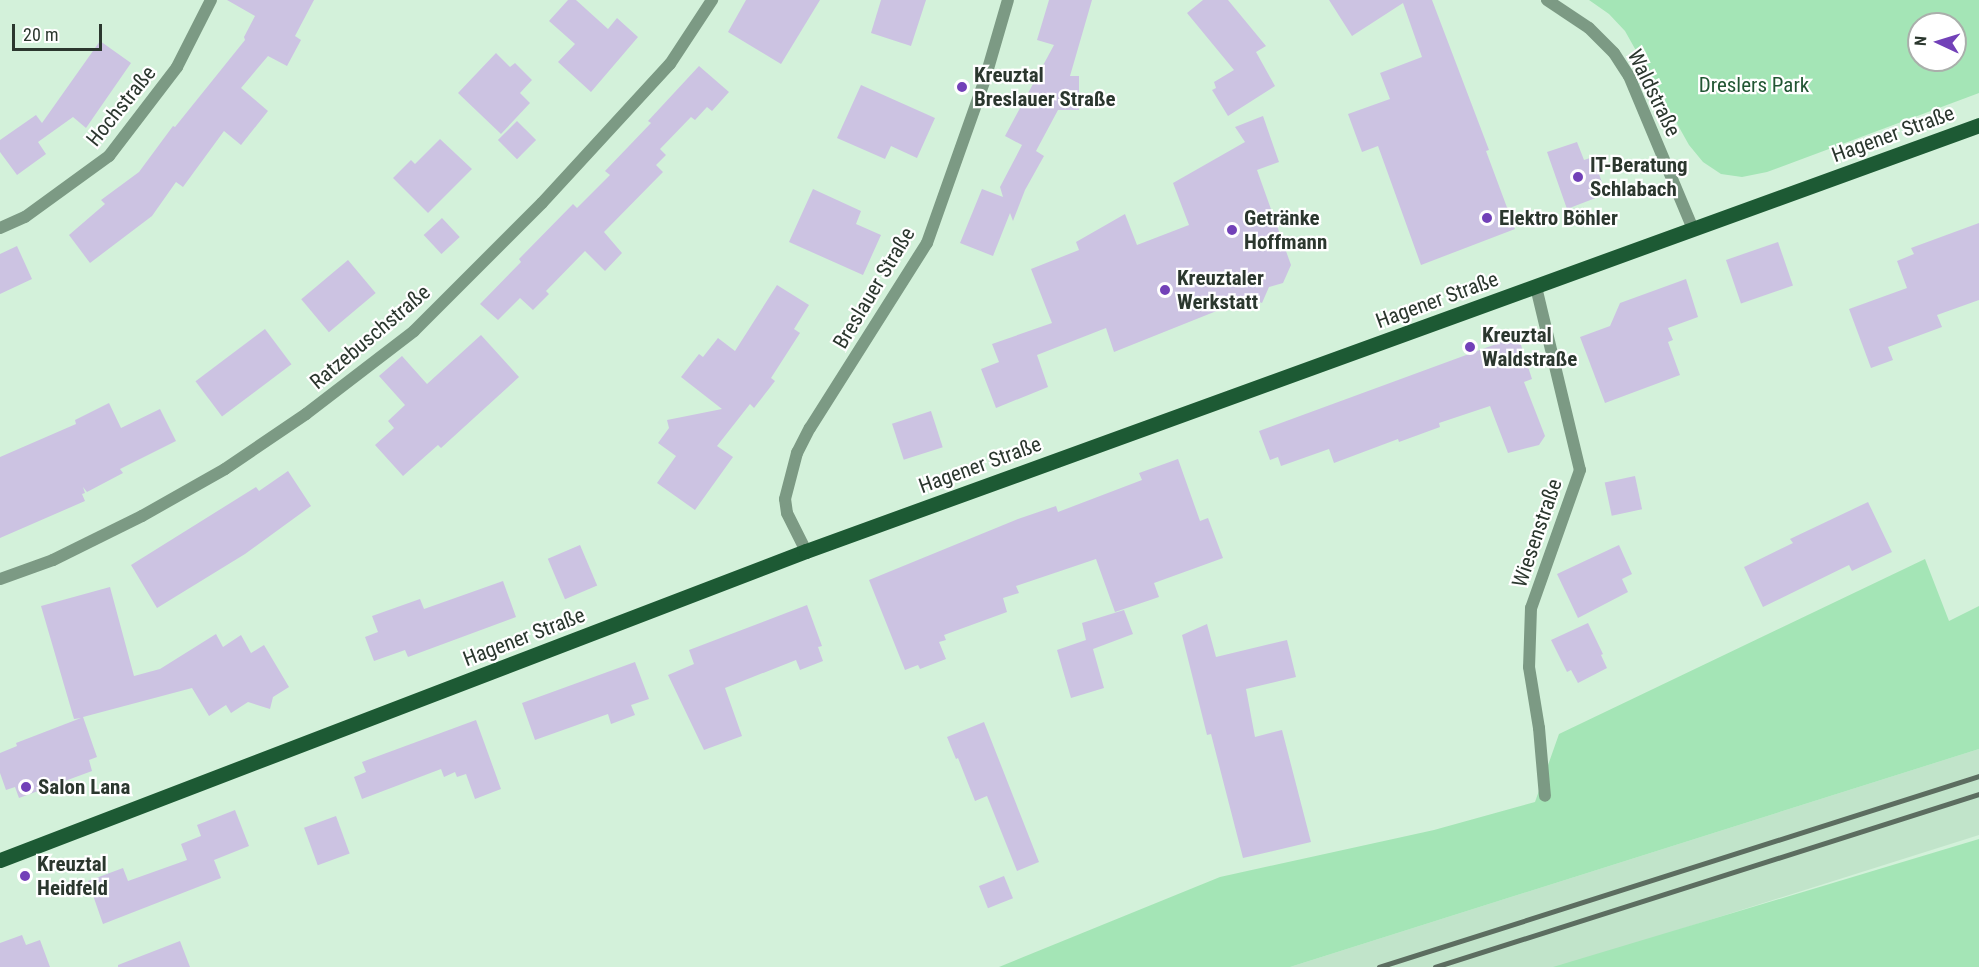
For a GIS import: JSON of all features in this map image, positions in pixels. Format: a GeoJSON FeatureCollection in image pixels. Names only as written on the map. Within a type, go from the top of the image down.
{"type":"FeatureCollection","features":[{"type":"Feature","properties":{"kind":"main road","name":"Hagener Straße"},"geometry":{"type":"LineString","coordinates":[[0,860],[806,551],[1979,125]]}},
{"type":"Feature","properties":{"kind":"street","name":"Hochstraße"},"geometry":{"type":"LineString","coordinates":[[0,228],[25,217],[110,156],[177,67],[211,0]]}},
{"type":"Feature","properties":{"kind":"street","name":"Ratzebuschstraße"},"geometry":{"type":"LineString","coordinates":[[0,579],[53,560],[142,516],[225,469],[306,414],[414,331],[542,203],[670,64],[712,0]]}},
{"type":"Feature","properties":{"kind":"street","name":"Breslauer Straße"},"geometry":{"type":"LineString","coordinates":[[806,551],[787,513],[785,499],[797,453],[810,428],[927,243],[985,79],[1008,0]]}},
{"type":"Feature","properties":{"kind":"street","name":"Waldstraße"},"geometry":{"type":"LineString","coordinates":[[1547,0],[1589,28],[1614,53],[1629,75],[1693,229]]}},
{"type":"Feature","properties":{"kind":"street","name":"Wiesenstraße"},"geometry":{"type":"LineString","coordinates":[[1536,287],[1580,470],[1531,608],[1529,667],[1539,728],[1545,796]]}},
{"type":"Feature","properties":{"kind":"shaded area"},"geometry":{"type":"Polygon","coordinates":[[[1979,749],[1979,835],[1561,967],[1290,967],[1979,749]]]}},
{"type":"Feature","properties":{"kind":"green space","name":"Dreslers Park"},"geometry":{"type":"Polygon","coordinates":[[[1589,0],[1979,0],[1979,93],[1767,172],[1742,177],[1721,174],[1703,162],[1689,145],[1625,31],[1609,14],[1589,0]]]}},
{"type":"Feature","properties":{"kind":"green space"},"geometry":{"type":"Polygon","coordinates":[[[1925,559],[1949,621],[1979,606],[1979,749],[1290,967],[999,967],[1220,877],[1434,830],[1535,802],[1559,734],[1925,559]]]}},
{"type":"Feature","properties":{"kind":"green space"},"geometry":{"type":"Polygon","coordinates":[[[1979,839],[1979,967],[1553,967],[1979,839]]]}},
{"type":"Feature","properties":{"kind":"building"},"geometry":{"type":"Polygon","coordinates":[[[227,0],[314,0],[295,36],[301,40],[287,66],[268,56],[241,88],[268,111],[241,145],[224,131],[183,187],[176,182],[152,216],[90,263],[69,235],[105,204],[101,200],[139,172],[173,126],[175,127],[245,40],[244,37],[255,16],[227,0]]]}},
{"type":"Feature","properties":{"kind":"building"},"geometry":{"type":"Polygon","coordinates":[[[568,0],[576,0],[608,29],[617,18],[638,37],[591,92],[558,62],[575,44],[549,21],[568,0]]]}},
{"type":"Feature","properties":{"kind":"building"},"geometry":{"type":"Polygon","coordinates":[[[746,0],[820,0],[781,64],[728,32],[746,0]]]}},
{"type":"Feature","properties":{"kind":"building"},"geometry":{"type":"Polygon","coordinates":[[[881,0],[926,0],[911,46],[871,33],[881,0]]]}},
{"type":"Feature","properties":{"kind":"building"},"geometry":{"type":"Polygon","coordinates":[[[1049,0],[1092,0],[1070,76],[1079,76],[1079,110],[1058,110],[1036,151],[1044,156],[1025,190],[1013,221],[1010,213],[993,256],[960,243],[982,189],[1003,197],[1000,187],[1022,145],[1005,136],[1054,45],[1037,40],[1049,0]]]}},
{"type":"Feature","properties":{"kind":"building"},"geometry":{"type":"Polygon","coordinates":[[[1203,0],[1228,0],[1266,46],[1256,52],[1275,86],[1228,116],[1212,90],[1216,88],[1214,82],[1234,70],[1187,13],[1203,0]]]}},
{"type":"Feature","properties":{"kind":"building"},"geometry":{"type":"Polygon","coordinates":[[[1329,0],[1432,0],[1489,150],[1486,151],[1515,229],[1421,265],[1378,146],[1362,152],[1348,114],[1390,99],[1380,73],[1422,57],[1403,3],[1352,36],[1329,0]]]}},
{"type":"Feature","properties":{"kind":"building"},"geometry":{"type":"Polygon","coordinates":[[[100,41],[131,63],[86,128],[73,117],[38,142],[46,154],[17,175],[0,152],[0,140],[36,115],[42,123],[100,41]]]}},
{"type":"Feature","properties":{"kind":"building"},"geometry":{"type":"Polygon","coordinates":[[[496,53],[510,67],[515,63],[532,80],[520,93],[530,103],[501,134],[458,93],[496,53]]]}},
{"type":"Feature","properties":{"kind":"building"},"geometry":{"type":"Polygon","coordinates":[[[699,66],[729,92],[712,111],[707,107],[695,120],[691,117],[660,149],[666,155],[656,165],[663,172],[604,232],[622,253],[605,271],[585,251],[546,291],[549,294],[533,310],[520,298],[498,320],[480,304],[521,262],[519,259],[573,204],[577,208],[610,175],[605,171],[651,123],[648,121],[699,66]]]}},
{"type":"Feature","properties":{"kind":"building"},"geometry":{"type":"Polygon","coordinates":[[[861,85],[935,118],[917,158],[891,146],[885,159],[837,138],[861,85]]]}},
{"type":"Feature","properties":{"kind":"building"},"geometry":{"type":"Polygon","coordinates":[[[1263,116],[1279,162],[1257,170],[1291,265],[1283,283],[1269,287],[1262,303],[1249,298],[1114,352],[1106,328],[1037,355],[1048,387],[996,408],[981,369],[999,362],[992,344],[1052,323],[1031,269],[1079,250],[1076,242],[1125,214],[1137,245],[1189,225],[1173,183],[1245,142],[1235,127],[1263,116]]]}},
{"type":"Feature","properties":{"kind":"building"},"geometry":{"type":"Polygon","coordinates":[[[517,121],[536,140],[517,159],[498,140],[517,121]]]}},
{"type":"Feature","properties":{"kind":"building"},"geometry":{"type":"Polygon","coordinates":[[[440,139],[472,169],[428,213],[393,178],[411,160],[415,164],[440,139]]]}},
{"type":"Feature","properties":{"kind":"building","name":"IT-Beratung Schlabach"},"geometry":{"type":"Polygon","coordinates":[[[1577,142],[1584,160],[1593,157],[1606,194],[1567,209],[1547,152],[1577,142]]]}},
{"type":"Feature","properties":{"kind":"building"},"geometry":{"type":"Polygon","coordinates":[[[813,189],[861,211],[856,224],[881,235],[863,275],[789,242],[813,189]]]}},
{"type":"Feature","properties":{"kind":"building"},"geometry":{"type":"Polygon","coordinates":[[[442,218],[460,237],[441,254],[424,235],[442,218]]]}},
{"type":"Feature","properties":{"kind":"building"},"geometry":{"type":"Polygon","coordinates":[[[1979,223],[1979,300],[1937,315],[1942,327],[1888,347],[1893,360],[1871,368],[1849,309],[1907,288],[1897,261],[1914,254],[1911,248],[1979,223]]]}},
{"type":"Feature","properties":{"kind":"building"},"geometry":{"type":"Polygon","coordinates":[[[1778,242],[1793,285],[1741,303],[1726,260],[1778,242]]]}},
{"type":"Feature","properties":{"kind":"building"},"geometry":{"type":"Polygon","coordinates":[[[17,246],[32,279],[0,294],[0,254],[17,246]]]}},
{"type":"Feature","properties":{"kind":"building"},"geometry":{"type":"Polygon","coordinates":[[[348,260],[376,293],[329,332],[301,299],[348,260]]]}},
{"type":"Feature","properties":{"kind":"building"},"geometry":{"type":"Polygon","coordinates":[[[1686,279],[1698,317],[1668,328],[1673,340],[1668,342],[1680,375],[1605,403],[1580,337],[1610,326],[1620,303],[1686,279]]]}},
{"type":"Feature","properties":{"kind":"building"},"geometry":{"type":"Polygon","coordinates":[[[777,285],[809,305],[794,329],[800,333],[771,378],[775,381],[754,408],[750,404],[717,446],[733,457],[695,510],[657,483],[676,456],[658,443],[669,428],[667,420],[722,409],[681,377],[699,354],[703,357],[718,338],[735,351],[777,285]]]}},
{"type":"Feature","properties":{"kind":"building"},"geometry":{"type":"Polygon","coordinates":[[[265,329],[291,364],[222,416],[196,381],[265,329]]]}},
{"type":"Feature","properties":{"kind":"building"},"geometry":{"type":"Polygon","coordinates":[[[481,335],[519,377],[441,448],[438,445],[403,476],[375,445],[394,428],[388,421],[405,405],[379,376],[402,356],[427,384],[481,335]]]}},
{"type":"Feature","properties":{"kind":"building"},"geometry":{"type":"Polygon","coordinates":[[[1518,336],[1532,379],[1524,382],[1545,436],[1539,445],[1508,453],[1490,406],[1439,423],[1440,427],[1399,442],[1398,439],[1334,463],[1329,449],[1281,466],[1278,457],[1270,460],[1259,431],[1518,336]]]}},
{"type":"Feature","properties":{"kind":"building"},"geometry":{"type":"Polygon","coordinates":[[[109,403],[121,428],[160,409],[176,441],[120,469],[123,473],[87,492],[83,487],[85,493],[82,494],[85,501],[0,538],[0,457],[76,424],[75,420],[109,403]]]}},
{"type":"Feature","properties":{"kind":"building"},"geometry":{"type":"Polygon","coordinates":[[[931,411],[943,447],[904,460],[892,424],[931,411]]]}},
{"type":"Feature","properties":{"kind":"building"},"geometry":{"type":"Polygon","coordinates":[[[1178,459],[1200,521],[1208,518],[1223,558],[1154,583],[1159,597],[1115,612],[1096,559],[1016,586],[1019,593],[1003,598],[1007,612],[944,635],[946,640],[939,642],[946,659],[920,669],[918,665],[905,670],[869,580],[1018,519],[1056,506],[1058,512],[1142,480],[1139,473],[1178,459]]]}},
{"type":"Feature","properties":{"kind":"building"},"geometry":{"type":"Polygon","coordinates":[[[288,471],[311,506],[245,554],[157,608],[131,565],[256,487],[259,491],[288,471]]]}},
{"type":"Feature","properties":{"kind":"building"},"geometry":{"type":"Polygon","coordinates":[[[1635,476],[1642,509],[1612,516],[1605,482],[1635,476]]]}},
{"type":"Feature","properties":{"kind":"building"},"geometry":{"type":"Polygon","coordinates":[[[1868,502],[1892,552],[1852,571],[1849,565],[1763,607],[1744,567],[1793,543],[1790,539],[1868,502]]]}},
{"type":"Feature","properties":{"kind":"building"},"geometry":{"type":"Polygon","coordinates":[[[580,545],[597,586],[565,599],[548,559],[580,545]]]}},
{"type":"Feature","properties":{"kind":"building"},"geometry":{"type":"Polygon","coordinates":[[[1619,545],[1632,574],[1622,579],[1628,592],[1578,618],[1557,574],[1619,545]]]}},
{"type":"Feature","properties":{"kind":"building"},"geometry":{"type":"Polygon","coordinates":[[[503,581],[516,617],[408,657],[405,650],[374,661],[365,637],[378,632],[372,616],[420,599],[424,609],[503,581]]]}},
{"type":"Feature","properties":{"kind":"building"},"geometry":{"type":"Polygon","coordinates":[[[110,587],[134,676],[160,669],[216,634],[223,647],[241,635],[251,653],[264,645],[289,687],[273,697],[270,709],[248,702],[231,713],[226,705],[209,716],[192,688],[83,717],[97,757],[89,760],[92,771],[19,798],[15,787],[6,790],[0,773],[0,753],[17,746],[16,743],[81,718],[74,719],[41,606],[110,587]]]}},
{"type":"Feature","properties":{"kind":"building"},"geometry":{"type":"Polygon","coordinates":[[[807,605],[822,646],[818,647],[823,661],[800,670],[796,660],[725,688],[742,736],[704,750],[668,675],[694,664],[689,650],[807,605]]]}},
{"type":"Feature","properties":{"kind":"building"},"geometry":{"type":"Polygon","coordinates":[[[1124,610],[1133,634],[1093,649],[1104,688],[1071,698],[1057,650],[1086,640],[1082,623],[1124,610]]]}},
{"type":"Feature","properties":{"kind":"building"},"geometry":{"type":"Polygon","coordinates":[[[1588,623],[1607,668],[1578,683],[1571,670],[1567,672],[1551,640],[1588,623]]]}},
{"type":"Feature","properties":{"kind":"building"},"geometry":{"type":"Polygon","coordinates":[[[1207,624],[1216,657],[1287,640],[1296,677],[1246,689],[1255,737],[1282,730],[1311,842],[1243,858],[1211,734],[1207,735],[1182,635],[1207,624]]]}},
{"type":"Feature","properties":{"kind":"building"},"geometry":{"type":"Polygon","coordinates":[[[635,662],[649,699],[631,705],[635,715],[611,724],[608,714],[535,740],[522,703],[635,662]]]}},
{"type":"Feature","properties":{"kind":"building"},"geometry":{"type":"Polygon","coordinates":[[[476,720],[501,789],[475,799],[466,774],[457,777],[455,772],[444,777],[441,769],[362,799],[354,777],[366,772],[362,762],[476,720]]]}},
{"type":"Feature","properties":{"kind":"building"},"geometry":{"type":"Polygon","coordinates":[[[984,722],[1039,862],[1017,871],[987,796],[975,801],[947,737],[984,722]]]}},
{"type":"Feature","properties":{"kind":"building"},"geometry":{"type":"Polygon","coordinates":[[[235,810],[249,846],[214,860],[221,878],[103,924],[88,881],[123,868],[128,881],[187,860],[181,844],[201,836],[197,825],[235,810]]]}},
{"type":"Feature","properties":{"kind":"building"},"geometry":{"type":"Polygon","coordinates":[[[336,816],[350,854],[318,865],[304,828],[336,816]]]}},
{"type":"Feature","properties":{"kind":"building"},"geometry":{"type":"Polygon","coordinates":[[[1004,876],[1013,898],[988,908],[979,886],[1004,876]]]}},
{"type":"Feature","properties":{"kind":"building"},"geometry":{"type":"Polygon","coordinates":[[[22,935],[26,945],[40,940],[50,967],[0,967],[0,943],[22,935]]]}},
{"type":"Feature","properties":{"kind":"building"},"geometry":{"type":"Polygon","coordinates":[[[180,941],[190,967],[118,967],[118,965],[180,941]]]}},
{"type":"Feature","properties":{"kind":"railway"},"geometry":{"type":"LineString","coordinates":[[1379,967],[1979,776]]}},
{"type":"Feature","properties":{"kind":"railway"},"geometry":{"type":"LineString","coordinates":[[1435,967],[1979,794]]}},
{"type":"Feature","properties":{"kind":"place","name":"Kreuztal Breslauer Straße"},"geometry":{"type":"Point","coordinates":[962,87]}},
{"type":"Feature","properties":{"kind":"place","name":"IT-Beratung Schlabach"},"geometry":{"type":"Point","coordinates":[1578,177]}},
{"type":"Feature","properties":{"kind":"place","name":"Elektro Böhler"},"geometry":{"type":"Point","coordinates":[1487,218]}},
{"type":"Feature","properties":{"kind":"place","name":"Getränke Hoffmann"},"geometry":{"type":"Point","coordinates":[1232,230]}},
{"type":"Feature","properties":{"kind":"place","name":"Kreuztaler Werkstatt"},"geometry":{"type":"Point","coordinates":[1165,290]}},
{"type":"Feature","properties":{"kind":"place","name":"Kreuztal Waldstraße"},"geometry":{"type":"Point","coordinates":[1470,347]}},
{"type":"Feature","properties":{"kind":"place","name":"Salon Lana"},"geometry":{"type":"Point","coordinates":[26,787]}},
{"type":"Feature","properties":{"kind":"place","name":"Kreuztal Heidfeld"},"geometry":{"type":"Point","coordinates":[25,876]}}]}
